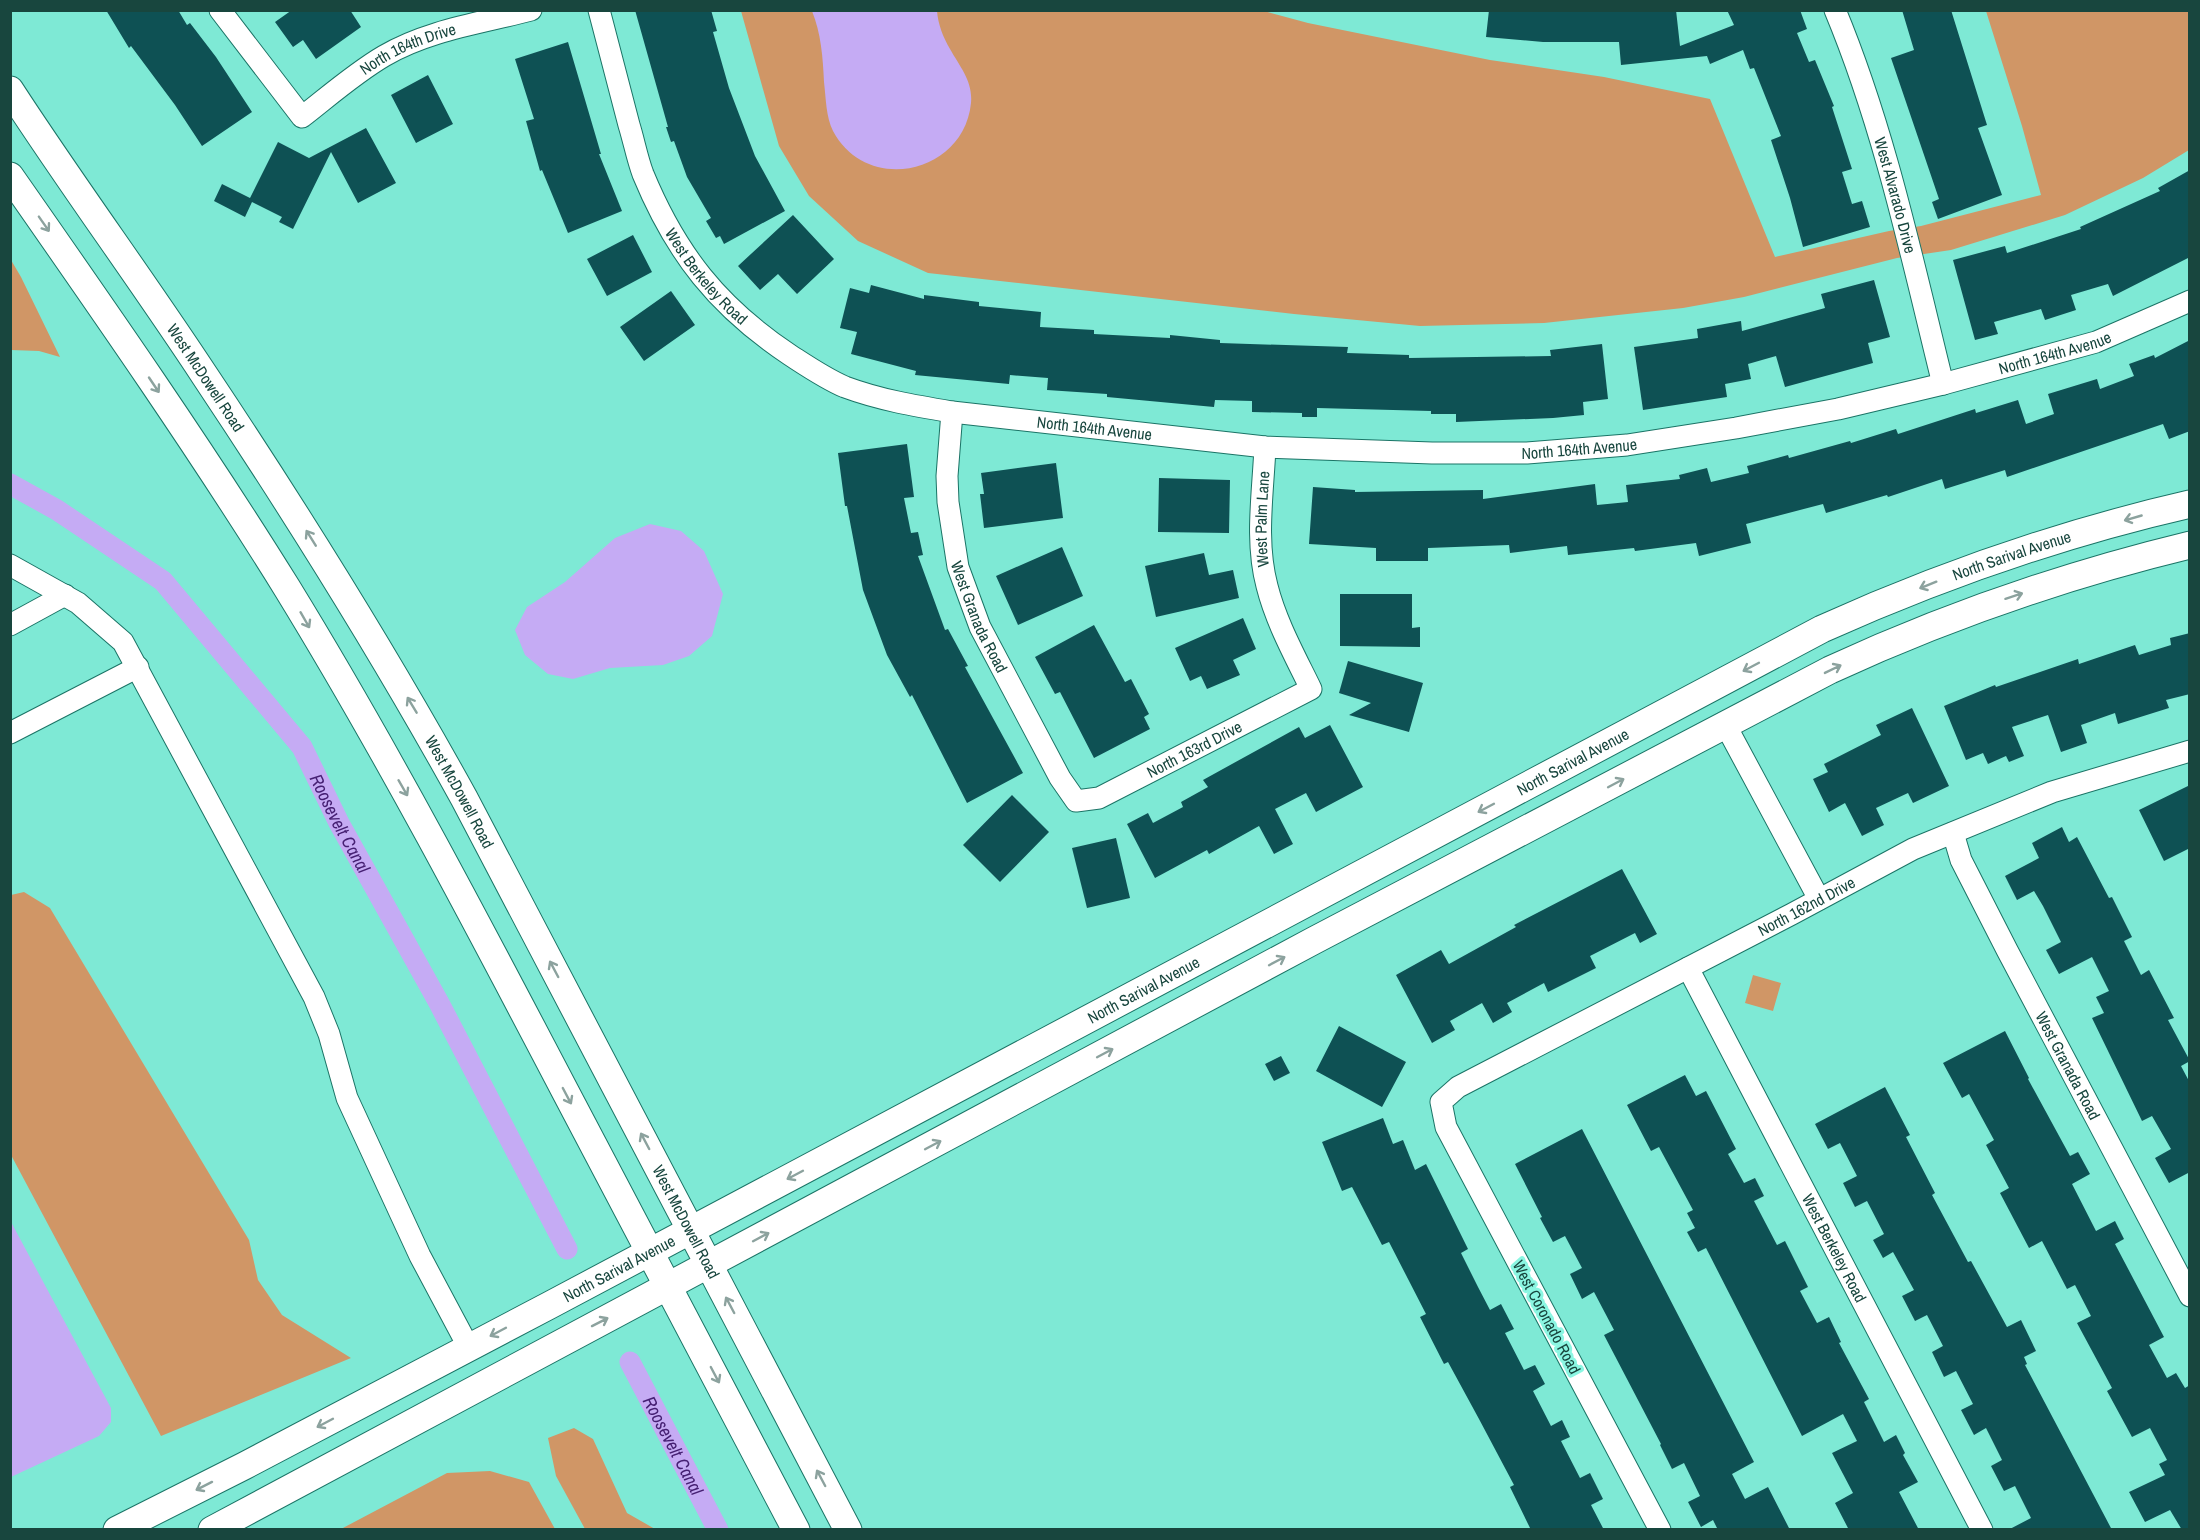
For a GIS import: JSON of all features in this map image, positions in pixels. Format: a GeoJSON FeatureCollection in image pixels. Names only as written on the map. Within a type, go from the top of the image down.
{"type":"FeatureCollection","features":[{"type":"Feature","properties":{"kind":"main road","name":"West McDowell Road"},"geometry":{"type":"LineString","coordinates":[[10,90],[204,374],[299,519],[377,645],[464,798],[848,1530]]}},
{"type":"Feature","properties":{"kind":"main road"},"geometry":{"type":"LineString","coordinates":[[10,176],[180,424],[288,591],[416,810],[796,1530]]}},
{"type":"Feature","properties":{"kind":"main road","name":"North Sarival Avenue"},"geometry":{"type":"LineString","coordinates":[[117,1530],[650,1253],[1822,629],[1942,579],[2025,550],[2146,514],[2190,504]]}},
{"type":"Feature","properties":{"kind":"main road"},"geometry":{"type":"LineString","coordinates":[[212,1530],[1303,947],[1821,675],[1907,635],[1999,601],[2094,570],[2190,545]]}},
{"type":"Feature","properties":{"kind":"street","name":"North 164th Drive"},"geometry":{"type":"LineString","coordinates":[[220,10],[302,117],[385,55],[423,38],[531,10]]}},
{"type":"Feature","properties":{"kind":"street","name":"West Berkeley Road"},"geometry":{"type":"LineString","coordinates":[[599,10],[642,172],[669,232],[706,282],[734,313],[764,338],[842,386],[872,396],[952,412]]}},
{"type":"Feature","properties":{"kind":"street","name":"West Alvarado Drive"},"geometry":{"type":"LineString","coordinates":[[1835,10],[1869,101],[1890,172],[1943,384]]}},
{"type":"Feature","properties":{"kind":"street","name":"North 164th Avenue"},"geometry":{"type":"LineString","coordinates":[[952,412],[1265,447],[1432,453],[1527,453],[1627,445],[1838,409],[1943,384],[2096,342],[2190,301]]}},
{"type":"Feature","properties":{"kind":"street","name":"West Granada Road"},"geometry":{"type":"LineString","coordinates":[[952,412],[947,476],[948,502],[958,567],[980,627],[1060,778],[1076,801]]}},
{"type":"Feature","properties":{"kind":"street","name":"West Palm Lane"},"geometry":{"type":"LineString","coordinates":[[1265,447],[1261,535],[1267,586],[1277,619],[1311,689]]}},
{"type":"Feature","properties":{"kind":"street"},"geometry":{"type":"LineString","coordinates":[[10,565],[78,603],[123,642],[138,667],[314,998],[329,1034],[347,1098],[420,1256],[469,1348]]}},
{"type":"Feature","properties":{"kind":"street"},"geometry":{"type":"LineString","coordinates":[[10,625],[65,595]]}},
{"type":"Feature","properties":{"kind":"street"},"geometry":{"type":"LineString","coordinates":[[10,733],[138,667]]}},
{"type":"Feature","properties":{"kind":"street","name":"North 163rd Drive"},"geometry":{"type":"LineString","coordinates":[[1076,801],[1099,798],[1311,689]]}},
{"type":"Feature","properties":{"kind":"street"},"geometry":{"type":"LineString","coordinates":[[1726,726],[1819,899]]}},
{"type":"Feature","properties":{"kind":"street","name":"North 162nd Drive"},"geometry":{"type":"LineString","coordinates":[[1441,1102],[1458,1088],[1913,849],[2052,792],[2190,751]]}},
{"type":"Feature","properties":{"kind":"street","name":"West Granada Road"},"geometry":{"type":"LineString","coordinates":[[1953,833],[1961,860],[2007,950],[2190,1296]]}},
{"type":"Feature","properties":{"kind":"street","name":"West Berkeley Road"},"geometry":{"type":"LineString","coordinates":[[1688,968],[1982,1530]]}},
{"type":"Feature","properties":{"kind":"street","name":"West Coronado Road"},"geometry":{"type":"LineString","coordinates":[[1441,1102],[1446,1127],[1660,1530]]}},
{"type":"Feature","properties":{"kind":"shaded area"},"geometry":{"type":"Polygon","coordinates":[[[741,11],[1264,11],[1308,23],[1490,60],[1604,77],[1710,99],[1775,257],[1921,226],[2041,195],[1986,11],[2189,11],[2189,150],[2143,178],[2065,215],[1951,250],[1897,258],[1744,297],[1683,308],[1544,323],[1420,326],[1294,314],[928,273],[858,241],[809,196],[779,146],[741,11]]]}},
{"type":"Feature","properties":{"kind":"shaded area"},"geometry":{"type":"Polygon","coordinates":[[[812,11],[937,11],[943,35],[965,74],[971,95],[964,127],[951,146],[933,160],[912,168],[890,169],[868,164],[848,151],[833,131],[829,120],[821,46],[812,11]]]}},
{"type":"Feature","properties":{"kind":"shaded area"},"geometry":{"type":"Polygon","coordinates":[[[11,260],[60,357],[39,351],[11,350],[11,260]]]}},
{"type":"Feature","properties":{"kind":"shaded area"},"geometry":{"type":"Polygon","coordinates":[[[650,524],[681,531],[704,551],[723,594],[712,636],[689,656],[663,665],[610,668],[573,679],[548,674],[525,655],[515,630],[527,607],[565,582],[615,538],[650,524]]]}},
{"type":"Feature","properties":{"kind":"shaded area"},"geometry":{"type":"Polygon","coordinates":[[[24,892],[50,908],[249,1240],[258,1280],[282,1315],[351,1358],[161,1436],[11,1155],[11,895],[24,892]]]}},
{"type":"Feature","properties":{"kind":"shaded area"},"geometry":{"type":"Polygon","coordinates":[[[1753,975],[1781,983],[1773,1011],[1745,1003],[1753,975]]]}},
{"type":"Feature","properties":{"kind":"shaded area"},"geometry":{"type":"Polygon","coordinates":[[[11,1222],[111,1408],[111,1422],[99,1436],[11,1477],[11,1222]]]}},
{"type":"Feature","properties":{"kind":"shaded area"},"geometry":{"type":"Polygon","coordinates":[[[574,1428],[593,1439],[627,1513],[655,1529],[585,1529],[556,1476],[548,1438],[574,1428]]]}},
{"type":"Feature","properties":{"kind":"shaded area"},"geometry":{"type":"Polygon","coordinates":[[[490,1471],[529,1482],[555,1529],[341,1529],[447,1473],[490,1471]]]}},
{"type":"Feature","properties":{"kind":"building"},"geometry":{"type":"Polygon","coordinates":[[[106,10],[178,10],[187,25],[190,23],[216,57],[252,112],[202,146],[175,105],[131,46],[129,48],[106,10]]]}},
{"type":"Feature","properties":{"kind":"building"},"geometry":{"type":"Polygon","coordinates":[[[292,10],[350,10],[361,27],[316,59],[303,40],[293,47],[275,22],[292,10]]]}},
{"type":"Feature","properties":{"kind":"building"},"geometry":{"type":"Polygon","coordinates":[[[635,10],[711,10],[717,31],[713,32],[729,88],[755,156],[785,211],[724,244],[720,236],[716,238],[706,221],[711,218],[687,177],[674,141],[671,142],[635,10]]]}},
{"type":"Feature","properties":{"kind":"building"},"geometry":{"type":"Polygon","coordinates":[[[1489,10],[1676,10],[1680,46],[1734,25],[1727,10],[1800,10],[1807,29],[1797,33],[1809,62],[1815,60],[1834,106],[1832,107],[1852,169],[1842,172],[1852,204],[1862,201],[1870,227],[1803,247],[1771,140],[1781,136],[1754,68],[1750,69],[1743,50],[1710,64],[1707,56],[1621,65],[1619,42],[1543,42],[1486,37],[1489,10]]]}},
{"type":"Feature","properties":{"kind":"building"},"geometry":{"type":"Polygon","coordinates":[[[1902,10],[1951,10],[1987,125],[1978,128],[2002,195],[1938,219],[1932,202],[1939,199],[1891,58],[1914,50],[1902,10]]]}},
{"type":"Feature","properties":{"kind":"building"},"geometry":{"type":"Polygon","coordinates":[[[568,42],[601,154],[599,154],[622,211],[568,233],[542,170],[540,171],[526,121],[534,119],[515,59],[568,42]]]}},
{"type":"Feature","properties":{"kind":"building"},"geometry":{"type":"Polygon","coordinates":[[[428,75],[453,124],[416,143],[391,95],[428,75]]]}},
{"type":"Feature","properties":{"kind":"building"},"geometry":{"type":"Polygon","coordinates":[[[366,128],[396,183],[358,203],[331,152],[293,229],[279,222],[282,217],[252,202],[245,217],[214,201],[222,184],[250,198],[278,142],[309,158],[366,128]]]}},
{"type":"Feature","properties":{"kind":"building"},"geometry":{"type":"Polygon","coordinates":[[[2190,170],[2190,257],[2113,296],[2108,284],[2071,295],[2076,310],[2045,320],[2041,309],[1994,322],[1998,334],[1975,340],[1953,260],[2005,246],[2007,253],[2081,229],[2080,227],[2160,191],[2158,188],[2190,170]]]}},
{"type":"Feature","properties":{"kind":"building"},"geometry":{"type":"Polygon","coordinates":[[[793,215],[834,259],[797,294],[778,274],[760,290],[738,266],[793,215]]]}},
{"type":"Feature","properties":{"kind":"building"},"geometry":{"type":"Polygon","coordinates":[[[633,235],[652,272],[607,296],[587,259],[633,235]]]}},
{"type":"Feature","properties":{"kind":"building"},"geometry":{"type":"Polygon","coordinates":[[[1874,280],[1890,337],[1868,343],[1873,363],[1785,387],[1776,356],[1748,364],[1751,379],[1725,384],[1727,397],[1643,410],[1634,347],[1698,338],[1697,329],[1741,321],[1742,331],[1825,308],[1821,294],[1874,280]]]}},
{"type":"Feature","properties":{"kind":"building"},"geometry":{"type":"Polygon","coordinates":[[[871,285],[924,299],[924,295],[979,302],[979,306],[1041,312],[1040,327],[1094,330],[1094,334],[1170,338],[1170,335],[1220,340],[1220,343],[1348,347],[1347,353],[1409,355],[1409,358],[1551,356],[1550,350],[1602,344],[1608,399],[1583,402],[1584,415],[1553,418],[1456,422],[1456,414],[1431,414],[1431,411],[1317,408],[1317,417],[1302,417],[1302,413],[1252,412],[1252,401],[1215,400],[1214,407],[1107,397],[1107,394],[1047,390],[1048,378],[1010,375],[1009,384],[915,375],[916,371],[851,354],[857,332],[840,328],[850,288],[869,293],[871,285]]]}},
{"type":"Feature","properties":{"kind":"building"},"geometry":{"type":"Polygon","coordinates":[[[671,291],[695,325],[644,361],[620,327],[671,291]]]}},
{"type":"Feature","properties":{"kind":"building"},"geometry":{"type":"Polygon","coordinates":[[[2190,340],[2190,431],[2169,439],[2163,424],[2007,477],[2005,470],[1945,489],[1942,479],[1888,497],[1887,495],[1826,513],[1823,504],[1746,524],[1751,543],[1699,556],[1696,543],[1635,551],[1634,548],[1568,555],[1567,546],[1510,553],[1509,545],[1428,548],[1428,561],[1376,561],[1376,548],[1309,544],[1313,487],[1355,490],[1355,492],[1483,490],[1483,499],[1595,484],[1597,505],[1628,502],[1626,485],[1680,479],[1679,475],[1707,468],[1711,482],[1749,473],[1747,466],[1788,455],[1789,458],[1896,429],[1898,434],[1975,409],[1976,413],[2018,400],[2026,424],[2054,414],[2048,394],[2097,379],[2100,389],[2134,376],[2129,364],[2154,355],[2155,358],[2190,340]]]}},
{"type":"Feature","properties":{"kind":"building"},"geometry":{"type":"Polygon","coordinates":[[[907,444],[914,497],[904,498],[911,533],[918,532],[923,555],[918,556],[945,630],[948,629],[968,666],[965,667],[1023,773],[967,803],[912,695],[910,697],[887,655],[863,590],[847,506],[845,506],[838,453],[907,444]]]}},
{"type":"Feature","properties":{"kind":"building"},"geometry":{"type":"Polygon","coordinates":[[[1056,463],[1063,518],[984,528],[980,494],[984,494],[981,473],[1056,463]]]}},
{"type":"Feature","properties":{"kind":"building"},"geometry":{"type":"Polygon","coordinates":[[[1159,478],[1230,480],[1229,533],[1158,532],[1159,478]]]}},
{"type":"Feature","properties":{"kind":"building"},"geometry":{"type":"Polygon","coordinates":[[[1062,547],[1083,596],[1018,625],[996,576],[1062,547]]]}},
{"type":"Feature","properties":{"kind":"building"},"geometry":{"type":"Polygon","coordinates":[[[1204,553],[1209,575],[1233,570],[1239,598],[1156,617],[1145,566],[1204,553]]]}},
{"type":"Feature","properties":{"kind":"building"},"geometry":{"type":"Polygon","coordinates":[[[1340,594],[1412,594],[1412,628],[1420,627],[1420,647],[1340,646],[1340,594]]]}},
{"type":"Feature","properties":{"kind":"building"},"geometry":{"type":"Polygon","coordinates":[[[1243,618],[1256,649],[1233,660],[1240,675],[1207,689],[1201,676],[1190,681],[1175,648],[1243,618]]]}},
{"type":"Feature","properties":{"kind":"building"},"geometry":{"type":"Polygon","coordinates":[[[1094,625],[1125,682],[1131,679],[1149,714],[1144,717],[1150,729],[1094,758],[1060,692],[1055,694],[1035,657],[1094,625]]]}},
{"type":"Feature","properties":{"kind":"building"},"geometry":{"type":"Polygon","coordinates":[[[2190,633],[2190,694],[2166,700],[2169,708],[2118,724],[2115,713],[2081,725],[2087,743],[2061,752],[2048,715],[2012,727],[2024,756],[2009,762],[2006,756],[1988,764],[1983,753],[1966,760],[1944,706],[1995,685],[1996,687],[2078,659],[2079,664],[2135,645],[2139,655],[2171,645],[2170,638],[2190,633]]]}},
{"type":"Feature","properties":{"kind":"building"},"geometry":{"type":"Polygon","coordinates":[[[1348,661],[1423,683],[1409,732],[1349,715],[1371,703],[1339,693],[1348,661]]]}},
{"type":"Feature","properties":{"kind":"building"},"geometry":{"type":"Polygon","coordinates":[[[1912,708],[1949,786],[1913,803],[1908,793],[1876,808],[1884,825],[1862,836],[1845,803],[1829,812],[1813,779],[1828,772],[1824,764],[1881,735],[1876,725],[1912,708]]]}},
{"type":"Feature","properties":{"kind":"building"},"geometry":{"type":"Polygon","coordinates":[[[1330,725],[1363,787],[1316,812],[1306,793],[1275,809],[1293,844],[1274,854],[1259,826],[1209,854],[1207,850],[1155,878],[1127,824],[1148,813],[1153,823],[1183,807],[1181,802],[1208,787],[1203,780],[1299,727],[1305,738],[1330,725]]]}},
{"type":"Feature","properties":{"kind":"building"},"geometry":{"type":"Polygon","coordinates":[[[2190,785],[2190,848],[2164,861],[2139,810],[2190,785]]]}},
{"type":"Feature","properties":{"kind":"building"},"geometry":{"type":"Polygon","coordinates":[[[1012,795],[1049,832],[1000,882],[963,845],[1012,795]]]}},
{"type":"Feature","properties":{"kind":"building"},"geometry":{"type":"Polygon","coordinates":[[[2062,827],[2069,842],[2077,837],[2109,898],[2112,897],[2132,937],[2124,941],[2141,975],[2149,970],[2174,1018],[2168,1020],[2190,1061],[2181,1066],[2190,1083],[2190,1172],[2169,1183],[2155,1158],[2171,1149],[2152,1116],[2142,1121],[2092,1018],[2104,1013],[2096,997],[2109,991],[2092,957],[2059,974],[2046,950],[2061,942],[2043,906],[2034,891],[2017,900],[2005,876],[2039,858],[2032,843],[2062,827]]]}},
{"type":"Feature","properties":{"kind":"building"},"geometry":{"type":"Polygon","coordinates":[[[1116,838],[1130,898],[1087,908],[1072,848],[1116,838]]]}},
{"type":"Feature","properties":{"kind":"building"},"geometry":{"type":"Polygon","coordinates":[[[1622,869],[1657,934],[1640,943],[1635,933],[1590,956],[1596,968],[1548,992],[1544,983],[1507,1003],[1512,1012],[1493,1023],[1482,1003],[1450,1021],[1455,1030],[1432,1043],[1396,975],[1441,950],[1449,964],[1516,927],[1514,925],[1622,869]]]}},
{"type":"Feature","properties":{"kind":"building"},"geometry":{"type":"Polygon","coordinates":[[[1339,1026],[1406,1062],[1382,1107],[1316,1071],[1339,1026]]]}},
{"type":"Feature","properties":{"kind":"building"},"geometry":{"type":"Polygon","coordinates":[[[2005,1031],[2070,1156],[2078,1152],[2090,1174],[2072,1184],[2096,1231],[2115,1221],[2124,1239],[2115,1244],[2164,1337],[2149,1345],[2167,1378],[2176,1373],[2185,1388],[2190,1385],[2190,1530],[2182,1530],[2170,1510],[2145,1522],[2129,1492],[2165,1475],[2159,1464],[2167,1460],[2150,1428],[2132,1437],[2107,1391],[2112,1388],[2077,1323],[2091,1316],[2075,1285],[2067,1289],[2042,1241],[2029,1248],[2000,1193],[2009,1188],[1986,1145],[1994,1140],[1969,1094],[1962,1098],[1943,1063],[2005,1031]]]}},
{"type":"Feature","properties":{"kind":"building"},"geometry":{"type":"Polygon","coordinates":[[[1281,1056],[1290,1073],[1274,1081],[1265,1064],[1281,1056]]]}},
{"type":"Feature","properties":{"kind":"building"},"geometry":{"type":"Polygon","coordinates":[[[1685,1075],[1696,1096],[1706,1091],[1736,1149],[1728,1154],[1744,1183],[1755,1178],[1764,1196],[1754,1201],[1777,1245],[1785,1241],[1808,1287],[1800,1291],[1817,1323],[1829,1317],[1841,1342],[1839,1343],[1869,1399],[1864,1402],[1884,1442],[1896,1435],[1905,1453],[1903,1455],[1918,1482],[1899,1492],[1919,1530],[1849,1530],[1835,1503],[1853,1493],[1832,1453],[1857,1441],[1843,1414],[1802,1436],[1706,1248],[1698,1252],[1687,1232],[1695,1228],[1687,1213],[1693,1210],[1659,1147],[1651,1151],[1627,1105],[1685,1075]]]}},
{"type":"Feature","properties":{"kind":"building"},"geometry":{"type":"Polygon","coordinates":[[[1885,1087],[1910,1135],[1906,1137],[1935,1193],[1932,1195],[1968,1262],[1971,1261],[2007,1327],[2021,1320],[2036,1351],[2024,1357],[2027,1364],[2025,1365],[2112,1530],[2008,1530],[2031,1518],[2015,1486],[2004,1491],[1991,1466],[2002,1460],[1986,1428],[1974,1435],[1961,1410],[1973,1404],[1956,1371],[1944,1377],[1932,1352],[1943,1346],[1927,1315],[1915,1321],[1902,1296],[1914,1290],[1893,1252],[1883,1258],[1873,1240],[1884,1234],[1867,1201],[1855,1207],[1843,1183],[1857,1176],[1840,1143],[1828,1149],[1815,1124],[1885,1087]]]}},
{"type":"Feature","properties":{"kind":"building"},"geometry":{"type":"Polygon","coordinates":[[[1383,1118],[1393,1144],[1403,1140],[1415,1170],[1426,1164],[1468,1249],[1461,1253],[1490,1310],[1501,1304],[1514,1329],[1505,1333],[1524,1370],[1535,1365],[1545,1384],[1533,1391],[1551,1426],[1562,1420],[1570,1437],[1561,1441],[1580,1478],[1590,1473],[1603,1499],[1591,1505],[1604,1530],[1531,1530],[1510,1487],[1514,1485],[1448,1362],[1444,1364],[1420,1317],[1426,1314],[1389,1242],[1382,1245],[1352,1187],[1342,1191],[1322,1142],[1383,1118]]]}},
{"type":"Feature","properties":{"kind":"building"},"geometry":{"type":"Polygon","coordinates":[[[1582,1129],[1754,1462],[1732,1474],[1745,1499],[1768,1487],[1790,1530],[1718,1530],[1713,1520],[1701,1527],[1688,1502],[1700,1496],[1684,1463],[1672,1469],[1604,1335],[1614,1330],[1594,1292],[1582,1299],[1570,1274],[1582,1268],[1565,1236],[1553,1242],[1515,1164],[1582,1129]]]}},
{"type":"Feature","properties":{"kind":"waterway","name":"Roosevelt Canal"},"geometry":{"type":"LineString","coordinates":[[10,484],[57,510],[163,581],[302,747],[339,823],[439,1003],[567,1249]]}},
{"type":"Feature","properties":{"kind":"waterway","name":"Roosevelt Canal"},"geometry":{"type":"LineString","coordinates":[[630,1362],[718,1530]]}}]}
